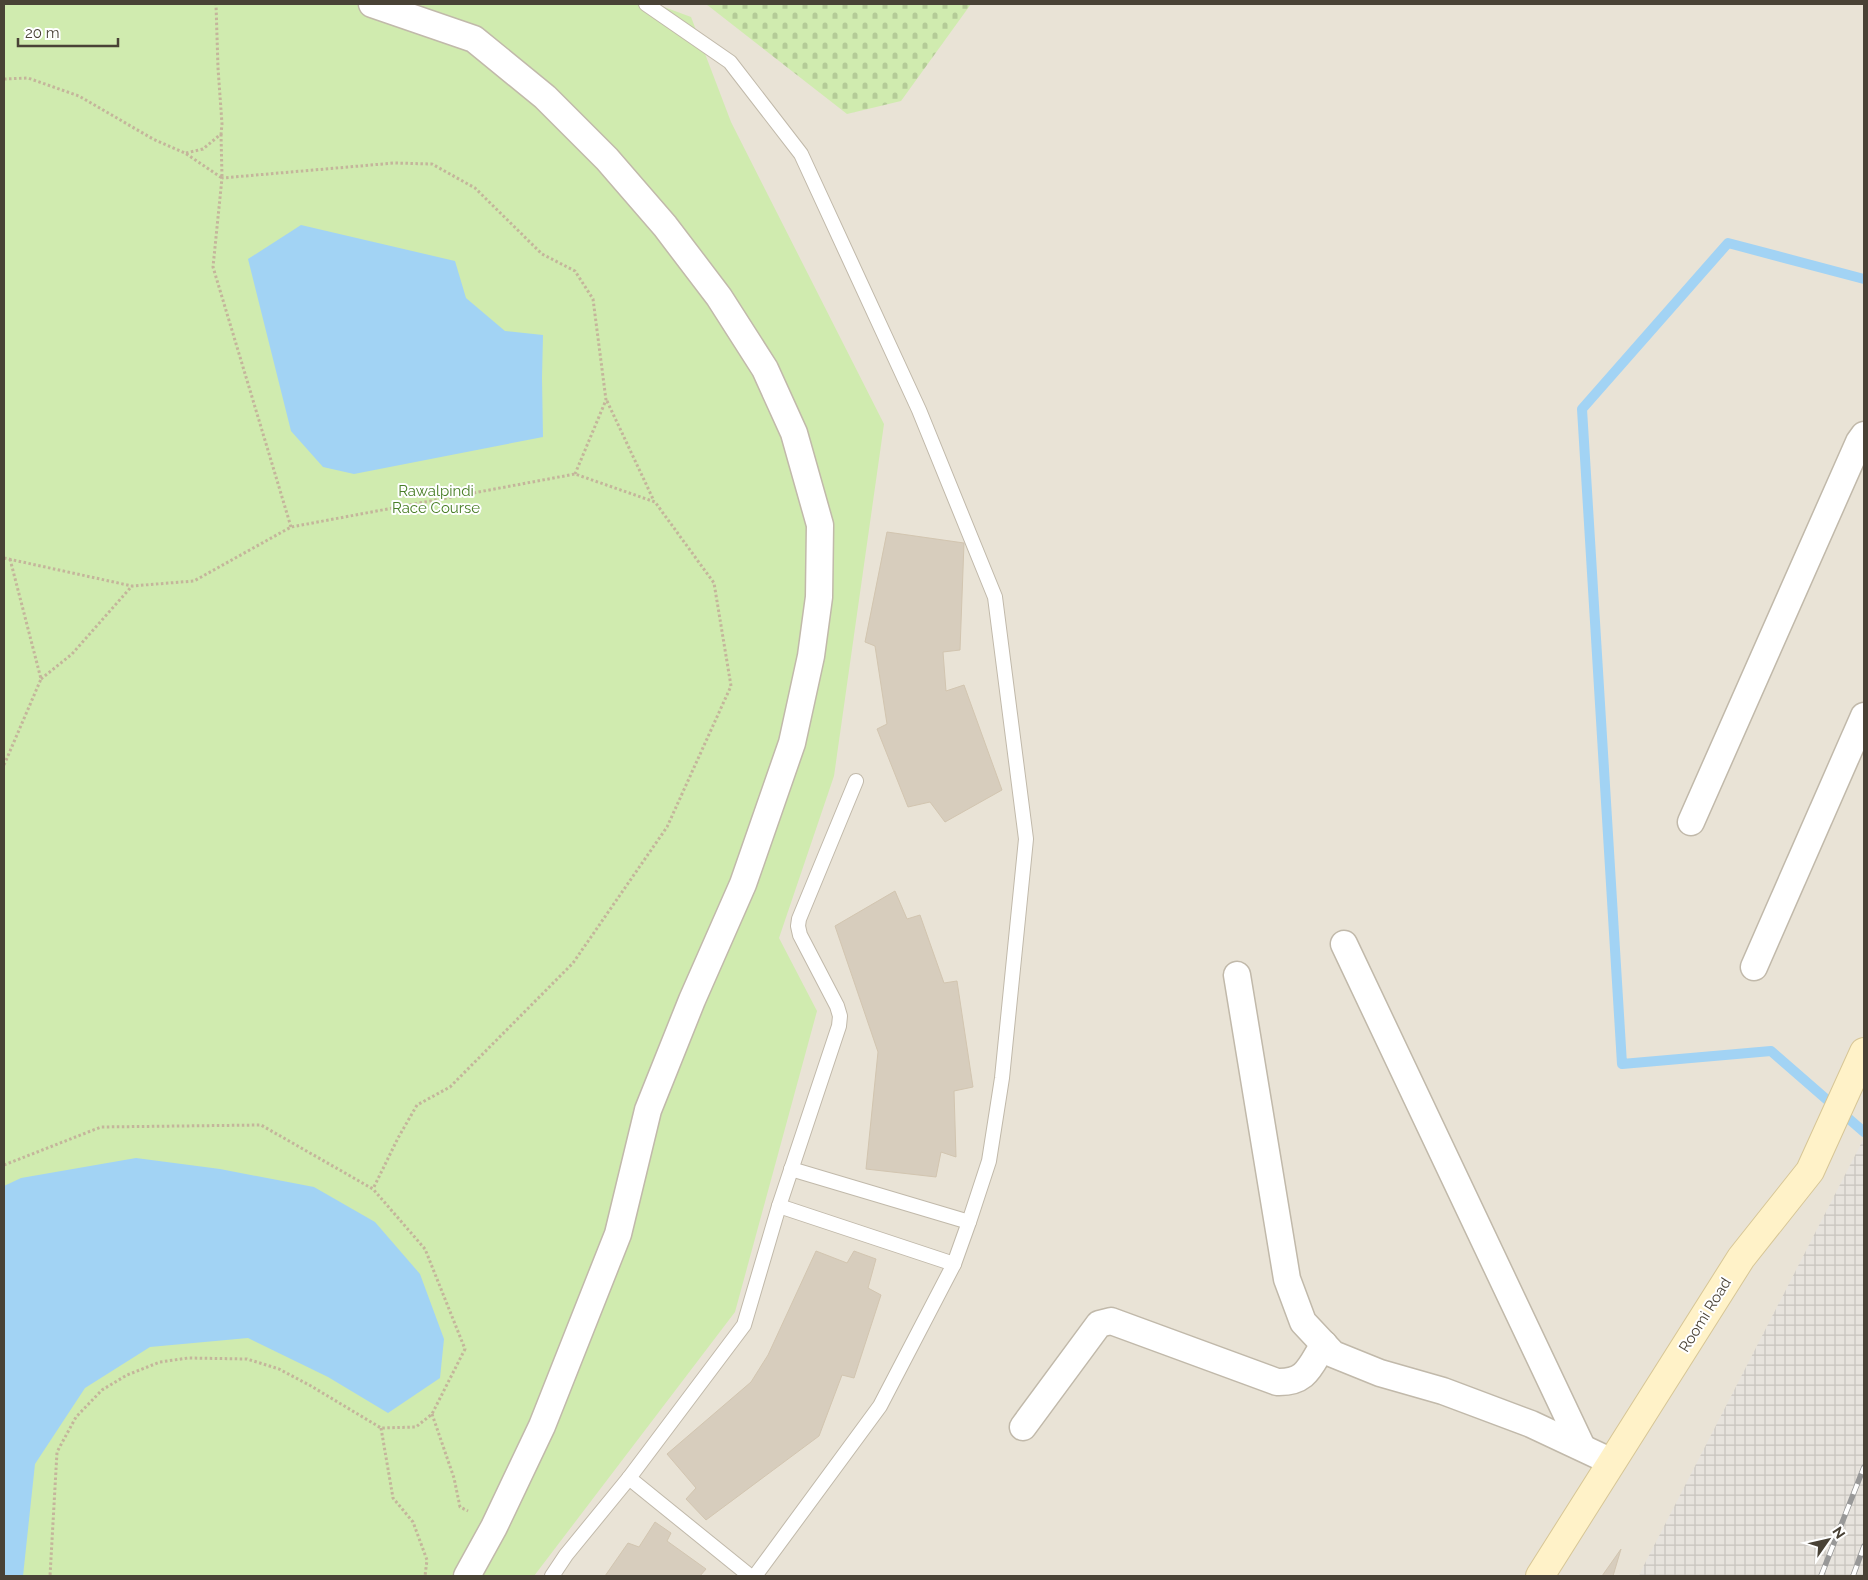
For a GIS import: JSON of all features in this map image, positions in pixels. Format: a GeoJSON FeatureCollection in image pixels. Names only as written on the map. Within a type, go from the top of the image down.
{"type":"FeatureCollection","features":[{"type":"Feature","properties":{"kind":"street"},"geometry":{"type":"LineString","coordinates":[[372,4],[474,39],[545,97],[607,159],[665,226],[719,297],[765,369],[794,433],[820,525],[819,597],[811,656],[792,743],[743,884],[692,1000],[648,1110],[618,1234],[542,1426],[494,1527],[467,1576]]}},
{"type":"Feature","properties":{"kind":"street"},"geometry":{"type":"LineString","coordinates":[[1691,822],[1859,442],[1864,435]]}},
{"type":"Feature","properties":{"kind":"street"},"geometry":{"type":"LineString","coordinates":[[1754,967],[1864,716]]}},
{"type":"Feature","properties":{"kind":"street"},"geometry":{"type":"LineString","coordinates":[[1344,944],[1582,1447]]}},
{"type":"Feature","properties":{"kind":"street"},"geometry":{"type":"LineString","coordinates":[[1237,975],[1287,1278],[1303,1322],[1333,1354],[1380,1372],[1443,1391],[1531,1424],[1612,1462]]}},
{"type":"Feature","properties":{"kind":"street","name":"Roomi Road"},"geometry":{"type":"LineString","coordinates":[[1540,1576],[1740,1258],[1810,1171],[1864,1052]]}},
{"type":"Feature","properties":{"kind":"street"},"geometry":{"type":"LineString","coordinates":[[1023,1427],[1099,1324],[1111,1321],[1277,1382],[1292,1383],[1306,1374],[1324,1344]]}},
{"type":"Feature","properties":{"kind":"lane"},"geometry":{"type":"LineString","coordinates":[[646,4],[730,62],[801,154],[919,410],[995,597],[1026,839],[1002,1078],[989,1161],[954,1264],[880,1406],[755,1576]]}},
{"type":"Feature","properties":{"kind":"lane"},"geometry":{"type":"LineString","coordinates":[[552,1576],[566,1555],[630,1478],[744,1326],[791,1168],[839,1026],[840,1016],[837,1006],[800,935],[798,919],[856,781]]}},
{"type":"Feature","properties":{"kind":"lane"},"geometry":{"type":"LineString","coordinates":[[791,1168],[969,1222]]}},
{"type":"Feature","properties":{"kind":"lane"},"geometry":{"type":"LineString","coordinates":[[779,1206],[954,1264]]}},
{"type":"Feature","properties":{"kind":"lane"},"geometry":{"type":"LineString","coordinates":[[630,1478],[750,1576]]}},
{"type":"Feature","properties":{"kind":"path"},"geometry":{"type":"LineString","coordinates":[[216,4],[222,124],[222,178],[213,267],[291,527]]}},
{"type":"Feature","properties":{"kind":"path"},"geometry":{"type":"LineString","coordinates":[[4,79],[28,78],[79,96],[154,139],[186,154],[222,178],[394,163],[432,164],[475,188],[542,254],[575,271],[593,299],[606,400],[655,502],[714,584],[730,686],[667,827],[573,963],[450,1087],[417,1106],[398,1138],[373,1190]]}},
{"type":"Feature","properties":{"kind":"path"},"geometry":{"type":"LineString","coordinates":[[186,154],[203,148],[221,134]]}},
{"type":"Feature","properties":{"kind":"path"},"geometry":{"type":"LineString","coordinates":[[575,474],[606,400]]}},
{"type":"Feature","properties":{"kind":"path"},"geometry":{"type":"LineString","coordinates":[[4,558],[132,586],[194,581],[291,527],[575,474],[655,502]]}},
{"type":"Feature","properties":{"kind":"path"},"geometry":{"type":"LineString","coordinates":[[10,560],[41,680]]}},
{"type":"Feature","properties":{"kind":"path"},"geometry":{"type":"LineString","coordinates":[[4,765],[41,680],[72,654],[132,586]]}},
{"type":"Feature","properties":{"kind":"path"},"geometry":{"type":"LineString","coordinates":[[4,1166],[101,1127],[261,1125],[373,1190],[425,1249],[465,1349],[432,1414],[416,1427],[381,1428],[311,1386],[287,1374],[247,1359],[188,1358],[160,1362],[128,1375],[102,1390],[76,1417],[58,1452],[50,1576]]}},
{"type":"Feature","properties":{"kind":"path"},"geometry":{"type":"LineString","coordinates":[[432,1414],[454,1478],[460,1507],[494,1527]]}},
{"type":"Feature","properties":{"kind":"path"},"geometry":{"type":"LineString","coordinates":[[381,1428],[393,1498],[413,1522],[427,1560],[425,1576]]}},
{"type":"Feature","properties":{"kind":"shaded area"},"geometry":{"type":"Polygon","coordinates":[[[4,4],[1864,4],[1864,1576],[4,1576],[4,4]]]}},
{"type":"Feature","properties":{"kind":"shaded area"},"geometry":{"type":"Polygon","coordinates":[[[1864,1138],[1864,1576],[1639,1576],[1641,1571],[1864,1138]]]}},
{"type":"Feature","properties":{"kind":"green space","name":"Rawalpindi Race Course"},"geometry":{"type":"Polygon","coordinates":[[[4,4],[656,4],[691,17],[731,122],[884,424],[834,776],[779,938],[817,1011],[735,1312],[534,1576],[4,1576],[4,4]]]}},
{"type":"Feature","properties":{"kind":"green space"},"geometry":{"type":"Polygon","coordinates":[[[706,4],[971,4],[901,101],[847,114],[706,4]]]}},
{"type":"Feature","properties":{"kind":"water"},"geometry":{"type":"Polygon","coordinates":[[[301,225],[455,261],[466,298],[505,331],[543,335],[543,437],[354,474],[323,467],[291,431],[248,259],[301,225]]]}},
{"type":"Feature","properties":{"kind":"water"},"geometry":{"type":"Polygon","coordinates":[[[136,1158],[220,1169],[314,1187],[375,1222],[420,1274],[444,1339],[440,1378],[388,1413],[328,1377],[248,1338],[150,1347],[85,1388],[35,1464],[23,1576],[4,1576],[4,1186],[21,1178],[136,1158]]]}},
{"type":"Feature","properties":{"kind":"building"},"geometry":{"type":"Polygon","coordinates":[[[887,532],[964,543],[960,650],[943,652],[946,691],[964,685],[1002,790],[945,822],[930,802],[908,807],[877,729],[887,724],[875,646],[865,642],[887,532]]]}},
{"type":"Feature","properties":{"kind":"building"},"geometry":{"type":"Polygon","coordinates":[[[895,891],[907,919],[920,915],[944,983],[957,981],[973,1087],[954,1091],[956,1157],[941,1152],[936,1177],[866,1169],[878,1052],[835,926],[895,891]]]}},
{"type":"Feature","properties":{"kind":"building"},"geometry":{"type":"Polygon","coordinates":[[[816,1251],[847,1263],[854,1251],[876,1259],[868,1288],[881,1295],[854,1378],[842,1375],[819,1436],[706,1520],[686,1499],[696,1488],[667,1454],[751,1382],[768,1355],[816,1251]]]}},
{"type":"Feature","properties":{"kind":"building"},"geometry":{"type":"Polygon","coordinates":[[[655,1522],[671,1533],[667,1541],[706,1569],[700,1576],[605,1576],[628,1543],[639,1547],[655,1522]]]}},
{"type":"Feature","properties":{"kind":"building"},"geometry":{"type":"Polygon","coordinates":[[[1621,1549],[1613,1576],[1602,1576],[1621,1549]]]}},
{"type":"Feature","properties":{"kind":"waterway"},"geometry":{"type":"LineString","coordinates":[[1864,279],[1728,243],[1582,409],[1622,1064],[1771,1051],[1864,1132]]}},
{"type":"Feature","properties":{"kind":"railway"},"geometry":{"type":"LineString","coordinates":[[1821,1576],[1864,1467]]}},
{"type":"Feature","properties":{"kind":"railway"},"geometry":{"type":"LineString","coordinates":[[1853,1576],[1864,1546]]}}]}
